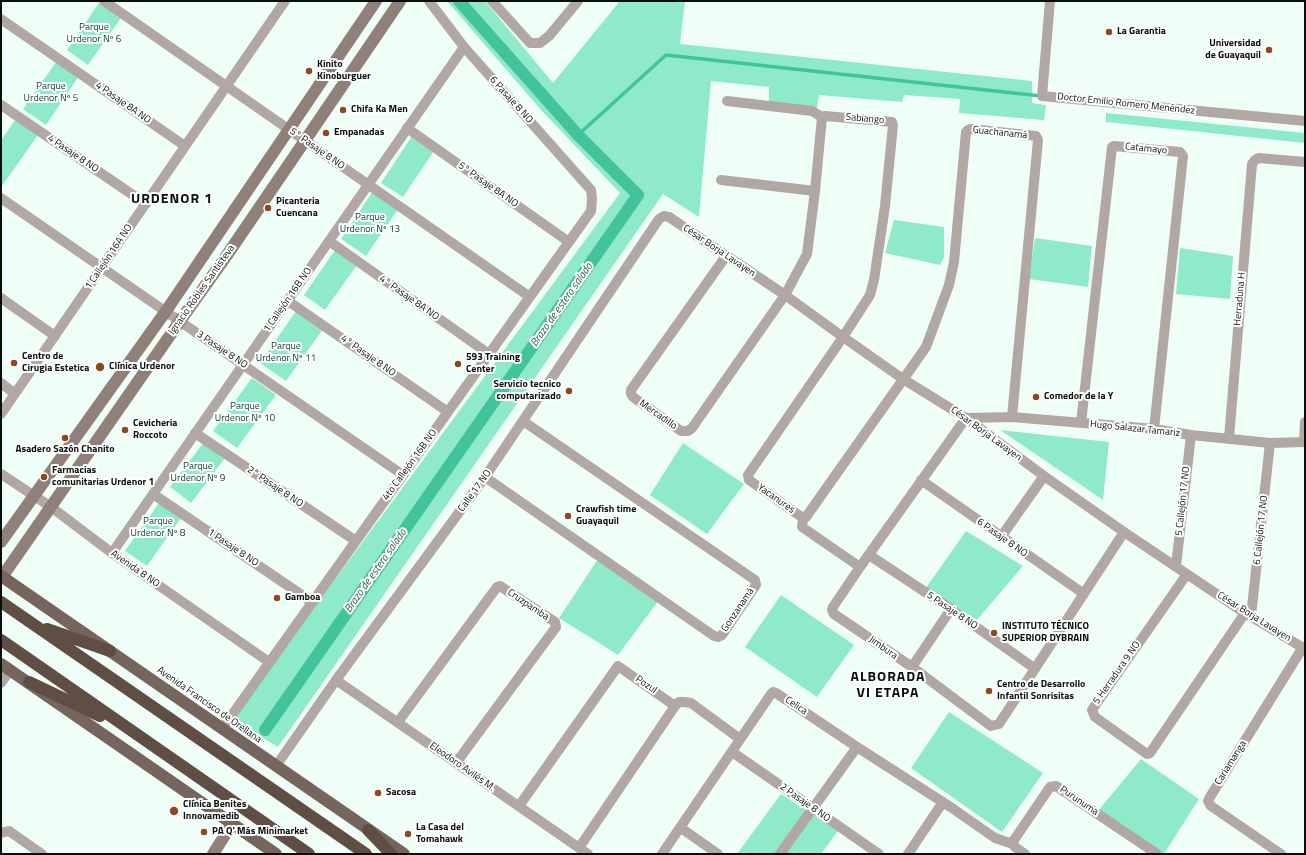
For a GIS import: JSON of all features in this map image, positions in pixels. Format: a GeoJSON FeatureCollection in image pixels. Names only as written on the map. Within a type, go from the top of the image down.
{"type":"FeatureCollection","features":[{"type":"Feature","properties":{"kind":"highway"},"geometry":{"type":"LineString","coordinates":[[1,602],[366,854]]}},
{"type":"Feature","properties":{"kind":"highway"},"geometry":{"type":"LineString","coordinates":[[32,623],[110,651]]}},
{"type":"Feature","properties":{"kind":"highway"},"geometry":{"type":"LineString","coordinates":[[1,640],[308,854]]}},
{"type":"Feature","properties":{"kind":"highway"},"geometry":{"type":"LineString","coordinates":[[29,682],[134,732]]}},
{"type":"Feature","properties":{"kind":"highway"},"geometry":{"type":"LineString","coordinates":[[368,830],[392,854]]}},
{"type":"Feature","properties":{"kind":"main road","name":"Avenida Francisco de Orellana"},"geometry":{"type":"LineString","coordinates":[[2,576],[404,854]]}},
{"type":"Feature","properties":{"kind":"main road"},"geometry":{"type":"LineString","coordinates":[[5,667],[29,682],[276,854]]}},
{"type":"Feature","properties":{"kind":"street","name":"5° Pasaje 8 NO"},"geometry":{"type":"LineString","coordinates":[[104,1],[530,297]]}},
{"type":"Feature","properties":{"kind":"street","name":"1 Callejón 16A NO"},"geometry":{"type":"LineString","coordinates":[[1,414],[285,1]]}},
{"type":"Feature","properties":{"kind":"street","name":"Ignacio Robles Santisteva"},"geometry":{"type":"LineString","coordinates":[[1,542],[166,311],[376,1]]}},
{"type":"Feature","properties":{"kind":"street","name":"Ignacio Robles Santisteva"},"geometry":{"type":"LineString","coordinates":[[2,576],[52,507],[225,258],[400,1]]}},
{"type":"Feature","properties":{"kind":"street","name":"6 Pasaje 8 NO"},"geometry":{"type":"LineString","coordinates":[[429,1],[464,47],[591,190],[592,200]]}},
{"type":"Feature","properties":{"kind":"street"},"geometry":{"type":"LineString","coordinates":[[492,1],[530,43],[540,43],[549,36],[578,1]]}},
{"type":"Feature","properties":{"kind":"street","name":"Doctor Emilio Romero Menéndez"},"geometry":{"type":"LineString","coordinates":[[1050,1],[1042,96],[1305,121]]}},
{"type":"Feature","properties":{"kind":"street","name":"4 Pasaje 8A NO"},"geometry":{"type":"LineString","coordinates":[[1,19],[185,146]]}},
{"type":"Feature","properties":{"kind":"street","name":"1 Callejón 16B NO"},"geometry":{"type":"LineString","coordinates":[[112,553],[464,47]]}},
{"type":"Feature","properties":{"kind":"street"},"geometry":{"type":"LineString","coordinates":[[727,101],[812,111],[822,117],[807,254],[785,295]]}},
{"type":"Feature","properties":{"kind":"street","name":"4 Pasaje 8 NO"},"geometry":{"type":"LineString","coordinates":[[1,105],[146,204]]}},
{"type":"Feature","properties":{"kind":"street","name":"Sabiango"},"geometry":{"type":"LineString","coordinates":[[822,117],[825,116],[892,122],[894,125],[885,206],[874,280],[870,295],[843,337]]}},
{"type":"Feature","properties":{"kind":"street","name":"5° Pasaje 8A NO"},"geometry":{"type":"LineString","coordinates":[[407,128],[569,242]]}},
{"type":"Feature","properties":{"kind":"street","name":"Guachanamá"},"geometry":{"type":"LineString","coordinates":[[904,379],[926,347],[950,285],[954,262],[966,132],[971,129],[1036,136],[1038,140],[1012,417]]}},
{"type":"Feature","properties":{"kind":"street","name":"Catamayo"},"geometry":{"type":"LineString","coordinates":[[1081,423],[1112,147],[1114,146],[1180,152],[1183,156],[1154,429]]}},
{"type":"Feature","properties":{"kind":"street","name":"Herraduna H"},"geometry":{"type":"LineString","coordinates":[[1228,438],[1252,164],[1259,158],[1305,162]]}},
{"type":"Feature","properties":{"kind":"street"},"geometry":{"type":"LineString","coordinates":[[721,180],[815,191]]}},
{"type":"Feature","properties":{"kind":"street","name":"3 Pasaje 8 NO"},"geometry":{"type":"LineString","coordinates":[[1,198],[403,475]]}},
{"type":"Feature","properties":{"kind":"street","name":"4to Callejón 16B NO"},"geometry":{"type":"LineString","coordinates":[[222,729],[591,211],[592,200]]}},
{"type":"Feature","properties":{"kind":"street","name":"Calle 17 NO"},"geometry":{"type":"LineString","coordinates":[[276,766],[336,680],[485,477],[659,219],[664,216],[669,217]]}},
{"type":"Feature","properties":{"kind":"street","name":"César Borja Lavayen"},"geometry":{"type":"LineString","coordinates":[[669,217],[785,295],[904,379],[966,418],[1044,476],[1124,532],[1248,615],[1304,648]]}},
{"type":"Feature","properties":{"kind":"street","name":"4° Pasaje 8A NO"},"geometry":{"type":"LineString","coordinates":[[329,242],[489,354]]}},
{"type":"Feature","properties":{"kind":"street","name":"Mercadillo"},"geometry":{"type":"LineString","coordinates":[[726,256],[631,390],[633,397],[681,431],[688,431],[692,428],[785,295]]}},
{"type":"Feature","properties":{"kind":"street"},"geometry":{"type":"LineString","coordinates":[[1,298],[55,336]]}},
{"type":"Feature","properties":{"kind":"street","name":"4° Pasaje 8 NO"},"geometry":{"type":"LineString","coordinates":[[288,300],[448,412]]}},
{"type":"Feature","properties":{"kind":"street","name":"Yacanures"},"geometry":{"type":"LineString","coordinates":[[843,337],[748,475],[750,480],[803,518],[806,517],[904,379]]}},
{"type":"Feature","properties":{"kind":"street"},"geometry":{"type":"LineString","coordinates":[[1,383],[15,394]]}},
{"type":"Feature","properties":{"kind":"street","name":"Hugo Salazar Tamariz"},"geometry":{"type":"LineString","coordinates":[[966,418],[1012,417],[1154,429],[1191,435],[1270,443],[1304,442]]}},
{"type":"Feature","properties":{"kind":"street","name":"Jimbura"},"geometry":{"type":"LineString","coordinates":[[966,418],[833,607],[832,610],[834,614],[912,667],[992,726],[998,724],[1124,532]]}},
{"type":"Feature","properties":{"kind":"street","name":"Gonzanamá"},"geometry":{"type":"LineString","coordinates":[[485,477],[714,636],[718,637],[722,635],[731,622],[756,585],[755,580],[523,421]]}},
{"type":"Feature","properties":{"kind":"street"},"geometry":{"type":"LineString","coordinates":[[1304,442],[1305,422]]}},
{"type":"Feature","properties":{"kind":"street","name":"2° Pasaje 8 NO"},"geometry":{"type":"LineString","coordinates":[[195,433],[356,541]]}},
{"type":"Feature","properties":{"kind":"street","name":"5 Callejón 17 NO"},"geometry":{"type":"LineString","coordinates":[[1176,566],[1191,435]]}},
{"type":"Feature","properties":{"kind":"street","name":"6 Callejón 17 NO"},"geometry":{"type":"LineString","coordinates":[[1248,615],[1270,443]]}},
{"type":"Feature","properties":{"kind":"street","name":"Avenida 8 NO"},"geometry":{"type":"LineString","coordinates":[[1,474],[52,507],[112,553],[270,662]]}},
{"type":"Feature","properties":{"kind":"street"},"geometry":{"type":"LineString","coordinates":[[1001,537],[1044,476]]}},
{"type":"Feature","properties":{"kind":"street","name":"6 Pasaje 8 NO"},"geometry":{"type":"LineString","coordinates":[[921,480],[1084,594]]}},
{"type":"Feature","properties":{"kind":"street","name":"1 Pasaje 8 NO"},"geometry":{"type":"LineString","coordinates":[[153,494],[312,602]]}},
{"type":"Feature","properties":{"kind":"street"},"geometry":{"type":"LineString","coordinates":[[803,518],[802,528],[860,567]]}},
{"type":"Feature","properties":{"kind":"street","name":"5 Pasaje 8 NO"},"geometry":{"type":"LineString","coordinates":[[869,555],[951,609],[1034,668]]}},
{"type":"Feature","properties":{"kind":"street","name":"5 Herradura 9 NO"},"geometry":{"type":"LineString","coordinates":[[1187,574],[1092,710],[1095,717],[1147,754],[1150,753],[1248,615]]}},
{"type":"Feature","properties":{"kind":"street","name":"Cruzpamba"},"geometry":{"type":"LineString","coordinates":[[398,722],[497,586],[500,586],[555,622],[556,627],[456,763]]}},
{"type":"Feature","properties":{"kind":"street"},"geometry":{"type":"LineString","coordinates":[[912,667],[951,609]]}},
{"type":"Feature","properties":{"kind":"street","name":"Cariamanga"},"geometry":{"type":"LineString","coordinates":[[1281,854],[1211,806],[1208,802],[1304,648]]}},
{"type":"Feature","properties":{"kind":"street","name":"Pozul"},"geometry":{"type":"LineString","coordinates":[[519,806],[618,666],[675,706]]}},
{"type":"Feature","properties":{"kind":"street"},"geometry":{"type":"LineString","coordinates":[[1,683],[5,667]]}},
{"type":"Feature","properties":{"kind":"street","name":"Eleodoro Avilés M."},"geometry":{"type":"LineString","coordinates":[[336,680],[584,851]]}},
{"type":"Feature","properties":{"kind":"street","name":"Celica"},"geometry":{"type":"LineString","coordinates":[[662,854],[771,694],[776,692],[995,838],[1013,844]]}},
{"type":"Feature","properties":{"kind":"street"},"geometry":{"type":"LineString","coordinates":[[584,851],[675,706],[681,702],[689,702],[740,739]]}},
{"type":"Feature","properties":{"kind":"street"},"geometry":{"type":"LineString","coordinates":[[780,854],[857,747]]}},
{"type":"Feature","properties":{"kind":"street","name":"2 Pasaje 8 NO"},"geometry":{"type":"LineString","coordinates":[[732,752],[879,854]]}},
{"type":"Feature","properties":{"kind":"street","name":"Purunuma"},"geometry":{"type":"LineString","coordinates":[[1013,844],[1014,840],[1050,787],[1056,786],[1157,854]]}},
{"type":"Feature","properties":{"kind":"street"},"geometry":{"type":"LineString","coordinates":[[908,854],[943,802]]}},
{"type":"Feature","properties":{"kind":"street"},"geometry":{"type":"LineString","coordinates":[[213,854],[232,824]]}},
{"type":"Feature","properties":{"kind":"street"},"geometry":{"type":"LineString","coordinates":[[680,828],[718,854]]}},
{"type":"Feature","properties":{"kind":"street"},"geometry":{"type":"LineString","coordinates":[[1,834],[9,831],[42,854]]}},
{"type":"Feature","properties":{"kind":"street"},"geometry":{"type":"LineString","coordinates":[[1013,844],[1025,854]]}},
{"type":"Feature","properties":{"kind":"green space"},"geometry":{"type":"Polygon","coordinates":[[[447,1],[485,1],[553,83],[620,1],[685,1],[680,44],[1032,81],[1032,103],[1046,105],[1044,120],[959,113],[960,99],[904,95],[902,102],[819,95],[817,108],[769,104],[769,87],[711,81],[699,217],[663,194],[278,747],[232,719],[620,193],[542,111],[447,1]]]}},
{"type":"Feature","properties":{"kind":"green space","name":"Parque Urdenor Nº 6"},"geometry":{"type":"Polygon","coordinates":[[[99,3],[121,18],[88,65],[67,50],[99,3]]]}},
{"type":"Feature","properties":{"kind":"green space","name":"Parque Urdenor Nº 5"},"geometry":{"type":"Polygon","coordinates":[[[57,61],[79,76],[46,125],[23,109],[57,61]]]}},
{"type":"Feature","properties":{"kind":"green space"},"geometry":{"type":"Polygon","coordinates":[[[1106,113],[1305,133],[1305,143],[1106,122],[1106,113]]]}},
{"type":"Feature","properties":{"kind":"green space"},"geometry":{"type":"Polygon","coordinates":[[[16,119],[38,135],[2,186],[1,140],[16,119]]]}},
{"type":"Feature","properties":{"kind":"green space"},"geometry":{"type":"Polygon","coordinates":[[[412,136],[434,151],[403,197],[381,183],[412,136]]]}},
{"type":"Feature","properties":{"kind":"green space","name":"Parque Urdenor Nº 13"},"geometry":{"type":"Polygon","coordinates":[[[373,191],[399,208],[366,256],[341,239],[373,191]]]}},
{"type":"Feature","properties":{"kind":"green space"},"geometry":{"type":"Polygon","coordinates":[[[894,220],[944,227],[944,257],[940,265],[885,253],[894,220]]]}},
{"type":"Feature","properties":{"kind":"green space"},"geometry":{"type":"Polygon","coordinates":[[[1035,238],[1092,246],[1088,287],[1029,279],[1035,238]]]}},
{"type":"Feature","properties":{"kind":"green space"},"geometry":{"type":"Polygon","coordinates":[[[1180,248],[1233,256],[1230,299],[1176,294],[1180,248]]]}},
{"type":"Feature","properties":{"kind":"green space"},"geometry":{"type":"Polygon","coordinates":[[[335,250],[357,265],[325,310],[304,295],[335,250]]]}},
{"type":"Feature","properties":{"kind":"green space","name":"Parque Urdenor Nº 11"},"geometry":{"type":"Polygon","coordinates":[[[296,311],[323,329],[286,381],[260,363],[296,311]]]}},
{"type":"Feature","properties":{"kind":"green space","name":"Parque Urdenor Nº 10"},"geometry":{"type":"Polygon","coordinates":[[[252,378],[276,395],[237,448],[213,431],[252,378]]]}},
{"type":"Feature","properties":{"kind":"green space"},"geometry":{"type":"Polygon","coordinates":[[[1000,430],[1109,442],[1103,500],[1000,430]]]}},
{"type":"Feature","properties":{"kind":"green space","name":"Parque Urdenor Nº 9"},"geometry":{"type":"Polygon","coordinates":[[[204,442],[225,458],[191,503],[170,487],[204,442]]]}},
{"type":"Feature","properties":{"kind":"green space"},"geometry":{"type":"Polygon","coordinates":[[[683,443],[744,484],[707,534],[650,495],[683,443]]]}},
{"type":"Feature","properties":{"kind":"green space","name":"Parque Urdenor Nº 8"},"geometry":{"type":"Polygon","coordinates":[[[159,503],[181,518],[147,566],[125,551],[159,503]]]}},
{"type":"Feature","properties":{"kind":"green space"},"geometry":{"type":"Polygon","coordinates":[[[966,531],[1023,566],[977,620],[926,588],[966,531]]]}},
{"type":"Feature","properties":{"kind":"green space"},"geometry":{"type":"Polygon","coordinates":[[[598,559],[659,600],[618,655],[559,618],[598,559]]]}},
{"type":"Feature","properties":{"kind":"green space"},"geometry":{"type":"Polygon","coordinates":[[[781,595],[854,645],[817,697],[745,647],[781,595]]]}},
{"type":"Feature","properties":{"kind":"green space"},"geometry":{"type":"Polygon","coordinates":[[[949,712],[1043,773],[1002,832],[911,768],[949,712]]]}},
{"type":"Feature","properties":{"kind":"green space"},"geometry":{"type":"Polygon","coordinates":[[[1141,759],[1199,799],[1164,854],[1160,854],[1098,811],[1141,759]]]}},
{"type":"Feature","properties":{"kind":"green space"},"geometry":{"type":"Polygon","coordinates":[[[781,794],[838,831],[821,854],[737,854],[781,794]]]}},
{"type":"Feature","properties":{"kind":"waterway","name":"Brazo de estero salado"},"geometry":{"type":"LineString","coordinates":[[265,730],[638,195],[578,135],[459,1]]}},
{"type":"Feature","properties":{"kind":"waterway"},"geometry":{"type":"LineString","coordinates":[[578,135],[666,55],[1041,96]]}},
{"type":"Feature","properties":{"kind":"place","name":"La Garantia"},"geometry":{"type":"Point","coordinates":[1109,32]}},
{"type":"Feature","properties":{"kind":"place","name":"Universidad de Guayaquil"},"geometry":{"type":"Point","coordinates":[1269,50]}},
{"type":"Feature","properties":{"kind":"place","name":"Kinito Kinoburguer"},"geometry":{"type":"Point","coordinates":[309,71]}},
{"type":"Feature","properties":{"kind":"place","name":"Chifa Ka Men"},"geometry":{"type":"Point","coordinates":[343,110]}},
{"type":"Feature","properties":{"kind":"place","name":"Empanadas"},"geometry":{"type":"Point","coordinates":[326,133]}},
{"type":"Feature","properties":{"kind":"place","name":"Picanteria Cuencana"},"geometry":{"type":"Point","coordinates":[268,208]}},
{"type":"Feature","properties":{"kind":"place","name":"Centro de Cirugia Estetica"},"geometry":{"type":"Point","coordinates":[14,363]}},
{"type":"Feature","properties":{"kind":"place","name":"593 Training Center"},"geometry":{"type":"Point","coordinates":[458,364]}},
{"type":"Feature","properties":{"kind":"place","name":"Clínica Urdenor"},"geometry":{"type":"Point","coordinates":[100,367]}},
{"type":"Feature","properties":{"kind":"place","name":"Servicio tecnico computarizado"},"geometry":{"type":"Point","coordinates":[569,391]}},
{"type":"Feature","properties":{"kind":"place","name":"Comedor de la Y"},"geometry":{"type":"Point","coordinates":[1036,397]}},
{"type":"Feature","properties":{"kind":"place","name":"Cevicheria Roccoto"},"geometry":{"type":"Point","coordinates":[125,430]}},
{"type":"Feature","properties":{"kind":"place","name":"Asadero Sazón Chanito"},"geometry":{"type":"Point","coordinates":[65,438]}},
{"type":"Feature","properties":{"kind":"place","name":"Farmacias comunitarias Urdenor 1"},"geometry":{"type":"Point","coordinates":[44,477]}},
{"type":"Feature","properties":{"kind":"place","name":"Crawfish time Guayaquil"},"geometry":{"type":"Point","coordinates":[568,516]}},
{"type":"Feature","properties":{"kind":"place","name":"Gamboa"},"geometry":{"type":"Point","coordinates":[277,598]}},
{"type":"Feature","properties":{"kind":"place","name":"INSTITUTO TÉCNICO SUPERIOR DYBRAIN"},"geometry":{"type":"Point","coordinates":[994,633]}},
{"type":"Feature","properties":{"kind":"place","name":"Centro de Desarrollo Infantil Sonrisitas"},"geometry":{"type":"Point","coordinates":[989,691]}},
{"type":"Feature","properties":{"kind":"place","name":"Sacosa"},"geometry":{"type":"Point","coordinates":[378,793]}},
{"type":"Feature","properties":{"kind":"place","name":"Clínica Benites Innovamedib"},"geometry":{"type":"Point","coordinates":[174,811]}},
{"type":"Feature","properties":{"kind":"place","name":"PA Q' Más Minimarket"},"geometry":{"type":"Point","coordinates":[204,832]}},
{"type":"Feature","properties":{"kind":"place","name":"La Casa del Tomahawk"},"geometry":{"type":"Point","coordinates":[408,834]}},
{"type":"Feature","properties":{"kind":"district","name":"URDENOR 1"},"geometry":{"type":"Point","coordinates":[172,200]}},
{"type":"Feature","properties":{"kind":"district","name":"ALBORADA VI ETAPA"},"geometry":{"type":"Point","coordinates":[888,686]}}]}
